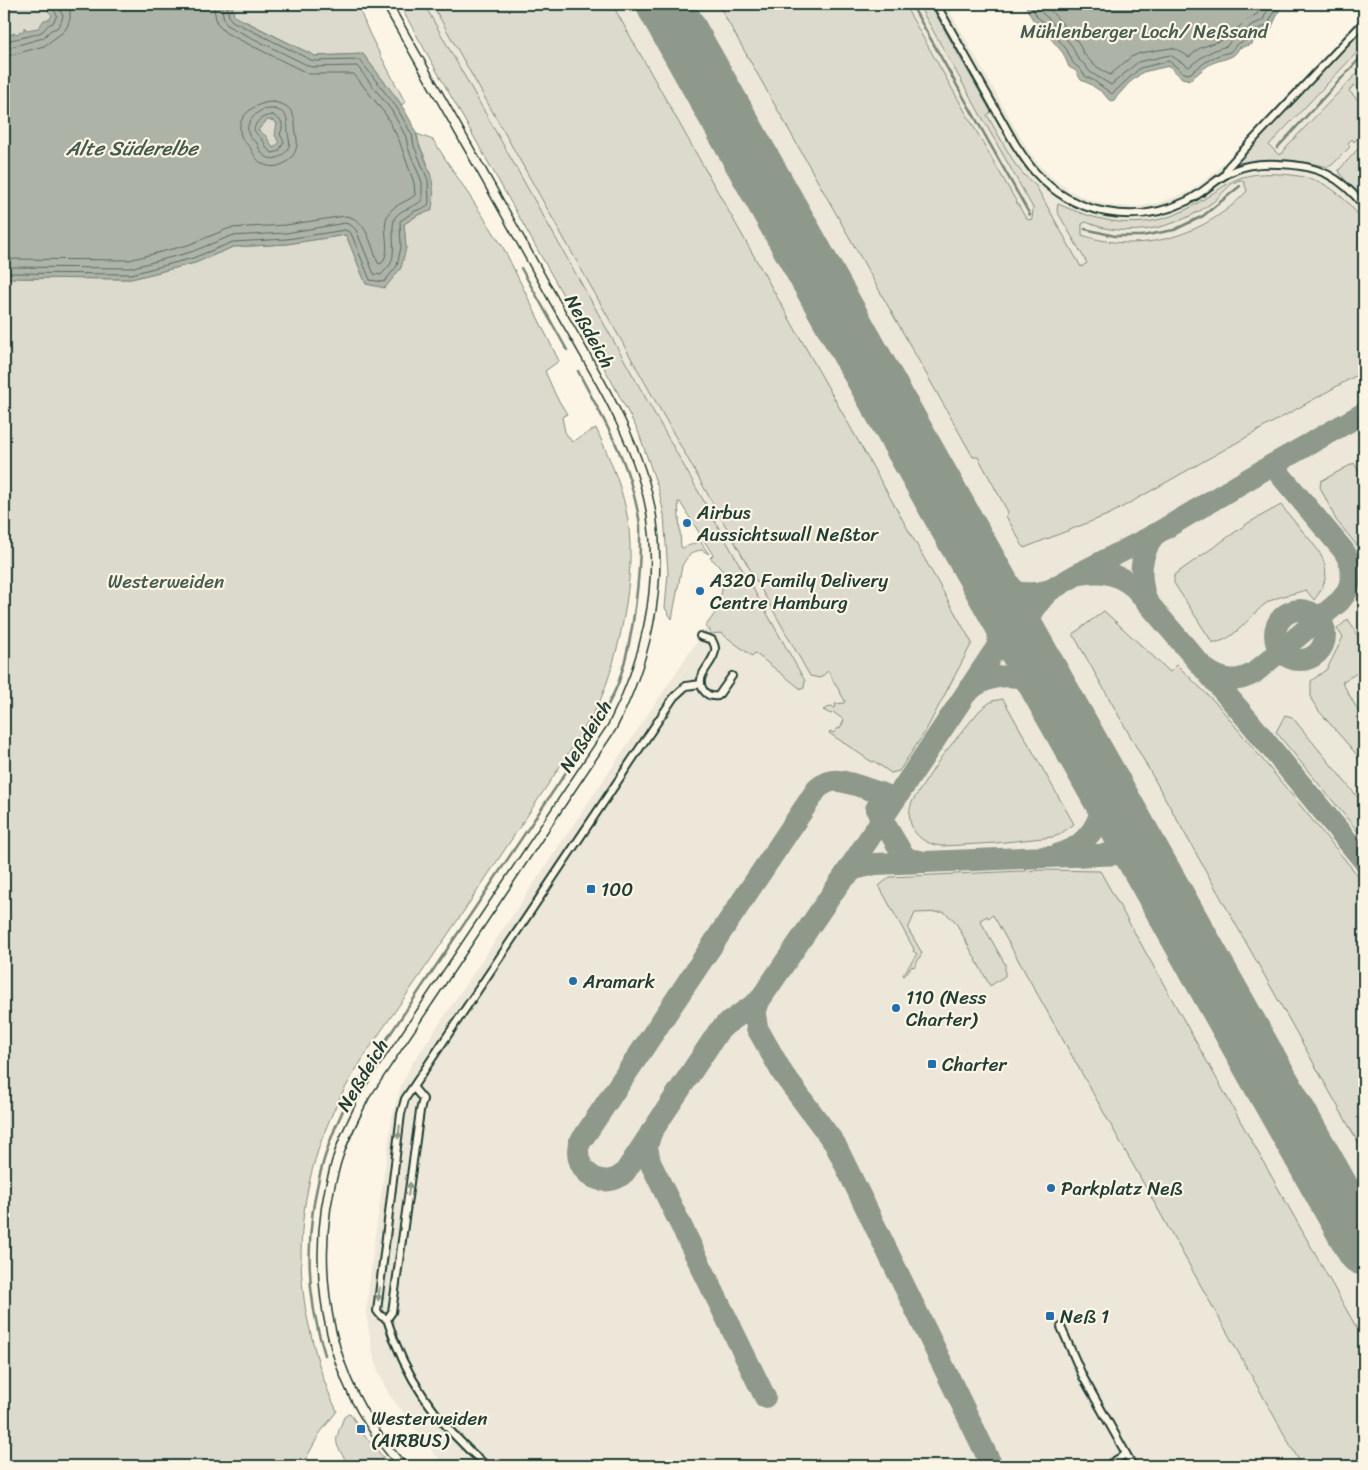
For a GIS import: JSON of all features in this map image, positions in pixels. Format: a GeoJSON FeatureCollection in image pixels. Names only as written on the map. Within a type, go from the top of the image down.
{"type":"FeatureCollection","features":[{"type":"Feature","properties":{"kind":"street","name":"Neßdeich"},"geometry":{"type":"LineString","coordinates":[[387,4],[625,428],[640,467],[648,496],[654,532],[655,557],[653,596],[643,650],[635,677],[612,727],[365,1096],[344,1140],[336,1162],[330,1186],[322,1253],[323,1276],[330,1324],[343,1369],[359,1405],[383,1444],[402,1466]]}},
{"type":"Feature","properties":{"kind":"street"},"geometry":{"type":"LineString","coordinates":[[936,4],[1026,160],[1042,179],[1067,198],[1106,213],[1122,215],[1146,214],[1169,209],[1187,201],[1203,192],[1225,175],[1241,168],[1258,164],[1284,164],[1310,167],[1326,173],[1341,182],[1364,206]]}},
{"type":"Feature","properties":{"kind":"street"},"geometry":{"type":"LineString","coordinates":[[1225,175],[1228,167],[1237,156],[1364,22]]}},
{"type":"Feature","properties":{"kind":"street"},"geometry":{"type":"LineString","coordinates":[[700,636],[712,640],[715,648],[713,657],[702,674],[701,684],[705,693],[718,696],[732,676]]}},
{"type":"Feature","properties":{"kind":"street"},"geometry":{"type":"LineString","coordinates":[[487,1466],[470,1452],[447,1428],[423,1397],[394,1343],[387,1319],[377,1311],[401,1114],[405,1099],[674,697],[686,686],[701,684]]}},
{"type":"Feature","properties":{"kind":"street"},"geometry":{"type":"LineString","coordinates":[[387,1319],[392,1312],[422,1099],[413,1087]]}},
{"type":"Feature","properties":{"kind":"street"},"geometry":{"type":"LineString","coordinates":[[1061,1327],[1083,1377],[1133,1466]]}},
{"type":"Feature","properties":{"kind":"street"},"geometry":{"type":"LineString","coordinates":[[1106,1466],[1126,1454]]}},
{"type":"Feature","properties":{"kind":"shaded area"},"geometry":{"type":"Polygon","coordinates":[[[419,4],[946,4],[1026,147],[1040,166],[1072,192],[1093,201],[1115,206],[1136,207],[1158,203],[1191,191],[1213,174],[1246,140],[1253,147],[1364,29],[1364,1466],[448,1466],[435,1455],[388,1393],[378,1371],[372,1350],[366,1312],[392,1118],[401,1086],[410,1067],[741,576],[419,4]]]}},
{"type":"Feature","properties":{"kind":"green space"},"geometry":{"type":"Polygon","coordinates":[[[4,4],[357,4],[370,35],[405,102],[402,105],[363,54],[315,56],[243,20],[4,109],[4,4]]]}},
{"type":"Feature","properties":{"kind":"green space"},"geometry":{"type":"Polygon","coordinates":[[[399,4],[424,4],[805,681],[804,688],[801,689],[755,653],[752,656],[721,633],[710,634],[710,630],[705,627],[718,609],[725,574],[710,558],[713,555],[680,502],[678,502],[681,547],[683,548],[700,541],[709,554],[702,550],[688,557],[682,566],[672,619],[665,608],[668,573],[664,515],[659,491],[638,431],[399,4]]]}},
{"type":"Feature","properties":{"kind":"green space"},"geometry":{"type":"Polygon","coordinates":[[[432,4],[612,4],[972,643],[925,732],[899,771],[891,773],[829,733],[830,731],[834,733],[838,728],[840,729],[844,720],[833,712],[831,714],[823,710],[832,706],[834,708],[836,707],[835,704],[844,703],[845,701],[828,671],[820,678],[810,676],[432,4]]]}},
{"type":"Feature","properties":{"kind":"green space"},"geometry":{"type":"Polygon","coordinates":[[[718,4],[904,4],[1024,215],[1028,220],[1032,219],[1033,208],[918,4],[930,4],[991,112],[987,115],[1015,164],[1036,186],[1081,267],[1087,263],[1057,211],[1058,204],[1097,218],[1137,223],[1165,218],[1184,211],[1236,179],[1254,175],[1279,174],[1307,178],[1328,186],[1346,201],[1364,222],[1364,371],[1110,514],[1024,548],[1006,516],[1008,512],[978,457],[973,457],[718,4]],[[1236,181],[1213,202],[1185,219],[1152,228],[1135,230],[1118,230],[1086,222],[1082,224],[1082,235],[1104,241],[1127,243],[1149,242],[1171,237],[1192,230],[1212,220],[1230,207],[1247,191],[1244,182],[1236,181]]]}},
{"type":"Feature","properties":{"kind":"green space"},"geometry":{"type":"Polygon","coordinates":[[[1364,27],[1364,45],[1269,145],[1279,155],[1283,153],[1286,147],[1363,67],[1364,88],[1360,90],[1354,85],[1349,91],[1364,106],[1364,131],[1354,142],[1352,139],[1348,143],[1350,147],[1332,165],[1327,167],[1282,160],[1259,160],[1236,164],[1364,27]]]}},
{"type":"Feature","properties":{"kind":"green space"},"geometry":{"type":"Polygon","coordinates":[[[267,120],[277,123],[279,143],[273,148],[258,130],[267,120]]]}},
{"type":"Feature","properties":{"kind":"green space","name":"Westerweiden"},"geometry":{"type":"Polygon","coordinates":[[[417,134],[433,140],[503,247],[559,361],[545,371],[556,396],[567,414],[562,417],[565,432],[572,442],[596,428],[617,478],[626,510],[630,555],[629,579],[622,629],[609,676],[597,707],[569,753],[362,1059],[337,1103],[324,1134],[313,1166],[306,1199],[301,1267],[304,1300],[313,1344],[325,1383],[337,1411],[320,1433],[302,1466],[4,1466],[4,230],[13,278],[131,279],[195,263],[233,247],[287,244],[346,235],[366,284],[406,248],[404,224],[418,215],[432,210],[427,162],[417,134]]]}},
{"type":"Feature","properties":{"kind":"green space"},"geometry":{"type":"Polygon","coordinates":[[[1364,142],[1364,198],[1346,181],[1339,170],[1364,142]]]}},
{"type":"Feature","properties":{"kind":"green space"},"geometry":{"type":"Polygon","coordinates":[[[1354,463],[1364,482],[1364,554],[1336,520],[1320,487],[1321,481],[1354,463]]]}},
{"type":"Feature","properties":{"kind":"green space"},"geometry":{"type":"Polygon","coordinates":[[[1281,505],[1313,543],[1322,558],[1326,574],[1320,591],[1314,600],[1306,590],[1272,600],[1227,638],[1219,642],[1212,642],[1174,583],[1174,575],[1248,523],[1281,505]]]}},
{"type":"Feature","properties":{"kind":"green space"},"geometry":{"type":"Polygon","coordinates":[[[1104,611],[1170,672],[1177,665],[1217,704],[1364,883],[1364,1153],[1073,634],[1104,611]]]}},
{"type":"Feature","properties":{"kind":"green space"},"geometry":{"type":"Polygon","coordinates":[[[1348,619],[1364,647],[1364,669],[1342,682],[1364,721],[1364,763],[1318,710],[1311,699],[1311,681],[1327,669],[1343,637],[1337,629],[1348,619]]]}},
{"type":"Feature","properties":{"kind":"green space"},"geometry":{"type":"Polygon","coordinates":[[[1003,699],[1074,824],[1059,835],[1052,837],[943,846],[927,842],[920,838],[912,826],[910,810],[912,802],[942,756],[980,710],[992,701],[1003,699]]]}},
{"type":"Feature","properties":{"kind":"green space"},"geometry":{"type":"Polygon","coordinates":[[[1285,715],[1292,717],[1364,805],[1364,839],[1276,732],[1285,715]]]}},
{"type":"Feature","properties":{"kind":"green space"},"geometry":{"type":"Polygon","coordinates":[[[1044,870],[1100,871],[1364,1341],[1364,1466],[1302,1466],[993,915],[980,920],[1005,964],[1005,976],[990,986],[955,921],[944,912],[915,913],[908,929],[922,953],[914,967],[912,966],[903,975],[917,954],[913,951],[914,949],[879,886],[890,877],[1044,870]]]}},
{"type":"Feature","properties":{"kind":"green space"},"geometry":{"type":"Polygon","coordinates":[[[350,1413],[363,1434],[391,1466],[349,1466],[338,1447],[337,1438],[344,1417],[350,1413]]]}},
{"type":"Feature","properties":{"kind":"water","name":"Alte Süderelbe"},"geometry":{"type":"Polygon","coordinates":[[[22,4],[232,4],[234,16],[315,56],[363,54],[406,112],[417,135],[432,178],[433,203],[431,211],[418,215],[404,224],[406,248],[401,268],[385,288],[366,284],[346,235],[287,244],[233,247],[195,263],[131,279],[4,278],[4,38],[24,31],[24,27],[27,30],[38,28],[44,20],[50,19],[52,15],[47,10],[47,7],[22,4]],[[267,120],[258,130],[266,136],[273,148],[279,143],[275,135],[277,123],[267,120]]]}},
{"type":"Feature","properties":{"kind":"water","name":"Mühlenberger Loch/ Neßsand"},"geometry":{"type":"Polygon","coordinates":[[[1026,4],[1282,4],[1271,29],[1256,35],[1252,44],[1239,48],[1234,55],[1209,65],[1190,80],[1182,78],[1169,66],[1143,72],[1129,83],[1113,101],[1109,100],[1090,84],[1081,80],[1076,71],[1069,67],[1063,53],[1033,20],[1026,4]]]}},
{"type":"Feature","properties":{"kind":"waterway"},"geometry":{"type":"LineString","coordinates":[[911,4],[1030,215]]}},
{"type":"Feature","properties":{"kind":"waterway"},"geometry":{"type":"LineString","coordinates":[[1277,148],[1364,54]]}},
{"type":"Feature","properties":{"kind":"waterway"},"geometry":{"type":"LineString","coordinates":[[1085,229],[1115,236],[1142,236],[1174,230],[1203,216],[1240,186]]}},
{"type":"Feature","properties":{"kind":"waterway"},"geometry":{"type":"LineString","coordinates":[[521,268],[567,350]]}},
{"type":"Feature","properties":{"kind":"waterway"},"geometry":{"type":"LineString","coordinates":[[325,1355],[316,1320],[311,1285],[312,1213],[319,1178],[329,1144],[343,1111],[360,1079],[591,735],[619,681],[629,644],[638,584],[639,518],[629,476],[623,461],[578,371]]}},
{"type":"Feature","properties":{"kind":"taxiway"},"geometry":{"type":"LineString","coordinates":[[1151,870],[1139,860],[1123,854],[875,864],[854,869],[840,882],[1025,605],[1076,575],[1154,535],[1364,413]]}},
{"type":"Feature","properties":{"kind":"taxiway"},"geometry":{"type":"LineString","coordinates":[[1207,670],[1218,677],[1230,679],[1242,678],[1254,673],[1340,601],[1350,583],[1350,564],[1344,551],[1272,465]]}},
{"type":"Feature","properties":{"kind":"taxiway"},"geometry":{"type":"LineString","coordinates":[[1146,600],[1142,583],[1142,567],[1145,551],[1154,535]]}},
{"type":"Feature","properties":{"kind":"taxiway"},"geometry":{"type":"LineString","coordinates":[[984,573],[990,580],[1014,592],[1032,593],[1050,590],[1037,604],[1030,619],[1027,635],[1030,654]]}},
{"type":"Feature","properties":{"kind":"taxiway"},"geometry":{"type":"LineString","coordinates":[[1082,574],[1110,574],[1123,579],[1135,588],[1248,720],[1364,861]]}},
{"type":"Feature","properties":{"kind":"taxiway"},"geometry":{"type":"LineString","coordinates":[[998,642],[1001,616],[999,598]]}},
{"type":"Feature","properties":{"kind":"taxiway"},"geometry":{"type":"LineString","coordinates":[[1300,610],[1318,617],[1325,635],[1318,653],[1300,660],[1282,653],[1275,635],[1282,617],[1300,610]]}},
{"type":"Feature","properties":{"kind":"taxiway"},"geometry":{"type":"LineString","coordinates":[[969,691],[988,679],[1011,676],[1025,679],[1053,695]]}},
{"type":"Feature","properties":{"kind":"taxiway"},"geometry":{"type":"LineString","coordinates":[[840,882],[759,1001],[718,1032],[625,1172],[617,1178],[600,1180],[585,1171],[580,1163],[578,1154],[579,1144],[817,789],[832,781],[838,781],[896,798]]}},
{"type":"Feature","properties":{"kind":"taxiway"},"geometry":{"type":"LineString","coordinates":[[1059,854],[1074,848],[1091,832],[1101,811],[1103,783]]}},
{"type":"Feature","properties":{"kind":"taxiway"},"geometry":{"type":"LineString","coordinates":[[876,809],[902,853],[908,859],[920,861]]}},
{"type":"Feature","properties":{"kind":"taxiway"},"geometry":{"type":"LineString","coordinates":[[759,1001],[755,1014],[757,1028],[783,1074],[835,1144],[992,1466]]}},
{"type":"Feature","properties":{"kind":"taxiway"},"geometry":{"type":"LineString","coordinates":[[651,1132],[647,1147],[650,1162],[765,1397]]}},
{"type":"Feature","properties":{"kind":"taxiway"},"geometry":{"type":"LineString","coordinates":[[1332,1190],[1339,1197],[1346,1200],[1364,1198]]}},
{"type":"Feature","properties":{"kind":"taxiway"},"geometry":{"type":"LineString","coordinates":[[1364,1234],[1364,1247]]}},
{"type":"Feature","properties":{"kind":"runway"},"geometry":{"type":"LineString","coordinates":[[664,4],[1364,1248]]}},
{"type":"Feature","properties":{"kind":"place","name":"Airbus Aussichtswall Neßtor"},"geometry":{"type":"Point","coordinates":[687,523]}},
{"type":"Feature","properties":{"kind":"place","name":"A320 Family Delivery Centre Hamburg"},"geometry":{"type":"Point","coordinates":[700,591]}},
{"type":"Feature","properties":{"kind":"place","name":"100"},"geometry":{"type":"Point","coordinates":[591,889]}},
{"type":"Feature","properties":{"kind":"place","name":"Aramark"},"geometry":{"type":"Point","coordinates":[573,981]}},
{"type":"Feature","properties":{"kind":"place","name":"110 (Ness Charter)"},"geometry":{"type":"Point","coordinates":[896,1008]}},
{"type":"Feature","properties":{"kind":"place","name":"Charter"},"geometry":{"type":"Point","coordinates":[932,1064]}},
{"type":"Feature","properties":{"kind":"place","name":"Parkplatz Neß"},"geometry":{"type":"Point","coordinates":[1051,1188]}},
{"type":"Feature","properties":{"kind":"place","name":"Neß 1"},"geometry":{"type":"Point","coordinates":[1050,1316]}},
{"type":"Feature","properties":{"kind":"place","name":"Westerweiden (AIRBUS)"},"geometry":{"type":"Point","coordinates":[361,1429]}}]}
